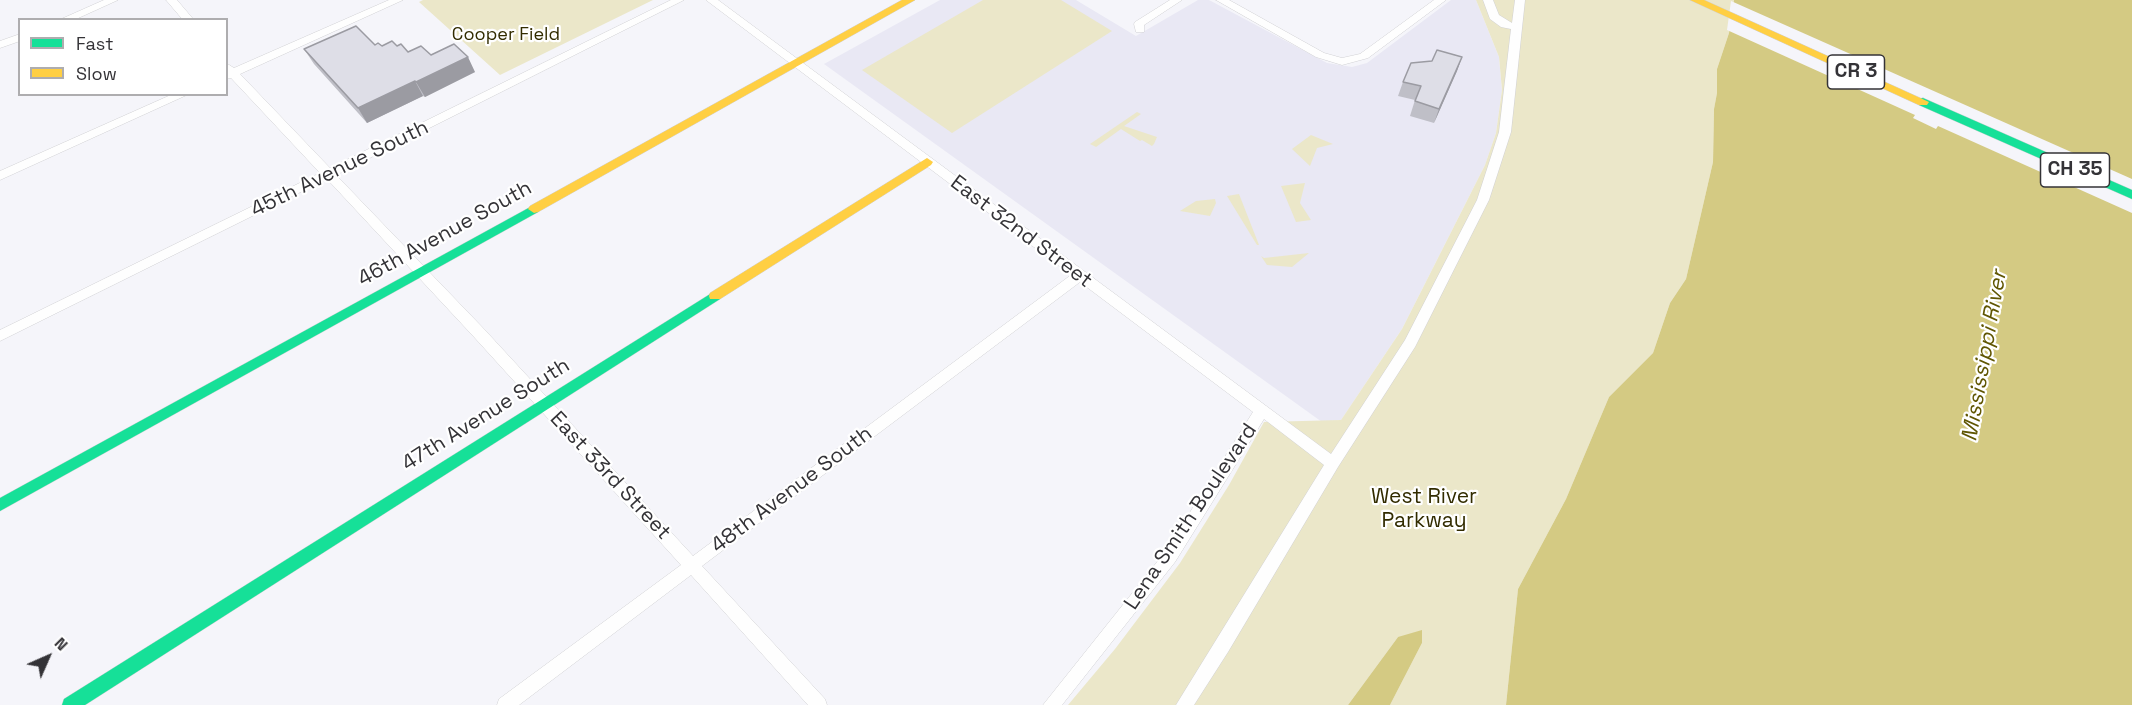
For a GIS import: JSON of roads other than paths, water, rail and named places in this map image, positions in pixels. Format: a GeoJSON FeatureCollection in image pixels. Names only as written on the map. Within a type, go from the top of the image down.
{"type":"FeatureCollection","features":[{"type":"Feature","properties":{"kind":"street"},"geometry":{"type":"LineString","coordinates":[[69,18],[113,0]]}},
{"type":"Feature","properties":{"kind":"street"},"geometry":{"type":"LineString","coordinates":[[171,0],[187,18]]}},
{"type":"Feature","properties":{"kind":"street"},"geometry":{"type":"LineString","coordinates":[[228,72],[398,0]]}},
{"type":"Feature","properties":{"kind":"street","name":"45th Avenue South"},"geometry":{"type":"LineString","coordinates":[[0,336],[680,0]]}},
{"type":"Feature","properties":{"kind":"street","name":"East 32nd Street"},"geometry":{"type":"LineString","coordinates":[[711,0],[1333,463]]}},
{"type":"Feature","properties":{"kind":"street","name":"46th Avenue South"},"geometry":{"type":"LineString","coordinates":[[0,505],[910,0]]}},
{"type":"Feature","properties":{"kind":"street"},"geometry":{"type":"LineString","coordinates":[[1140,30],[1139,24],[1177,0]]}},
{"type":"Feature","properties":{"kind":"street"},"geometry":{"type":"LineString","coordinates":[[1221,0],[1320,55],[1342,62],[1364,56],[1441,0]]}},
{"type":"Feature","properties":{"kind":"street"},"geometry":{"type":"LineString","coordinates":[[1488,0],[1494,17],[1506,25],[1518,27]]}},
{"type":"Feature","properties":{"kind":"street"},"geometry":{"type":"LineString","coordinates":[[1184,705],[1410,343],[1483,200],[1505,132],[1520,0]]}},
{"type":"Feature","properties":{"kind":"street","name":"CR 3"},"geometry":{"type":"LineString","coordinates":[[1695,0],[2018,144]]}},
{"type":"Feature","properties":{"kind":"street"},"geometry":{"type":"LineString","coordinates":[[0,45],[18,38]]}},
{"type":"Feature","properties":{"kind":"street","name":"East 33rd Street"},"geometry":{"type":"LineString","coordinates":[[228,72],[280,121],[421,272],[692,564],[819,705]]}},
{"type":"Feature","properties":{"kind":"street"},"geometry":{"type":"LineString","coordinates":[[0,176],[180,96]]}},
{"type":"Feature","properties":{"kind":"street","name":"CH 35"},"geometry":{"type":"LineString","coordinates":[[2018,144],[2132,195]]}},
{"type":"Feature","properties":{"kind":"street","name":"47th Avenue South"},"geometry":{"type":"LineString","coordinates":[[69,705],[927,162]]}},
{"type":"Feature","properties":{"kind":"street","name":"48th Avenue South"},"geometry":{"type":"LineString","coordinates":[[505,705],[1079,276]]}},
{"type":"Feature","properties":{"kind":"street","name":"Lena Smith Boulevard"},"geometry":{"type":"LineString","coordinates":[[1051,705],[1073,681],[1170,557],[1262,410]]}},
{"type":"Feature","properties":{"kind":"water","name":"Mississippi River"},"geometry":{"type":"Polygon","coordinates":[[[1734,0],[2132,0],[2132,705],[1506,705],[1518,589],[1566,499],[1609,397],[1653,353],[1670,303],[1686,279],[1713,162],[1717,69],[1729,33],[1734,0]]]}},
{"type":"Feature","properties":{"kind":"water"},"geometry":{"type":"Polygon","coordinates":[[[1422,630],[1422,643],[1390,705],[1348,705],[1398,637],[1422,630]]]}},
{"type":"Feature","properties":{"kind":"park label","name":"Cooper Field"},"geometry":{"type":"Point","coordinates":[506,35]}},
{"type":"Feature","properties":{"kind":"park label","name":"West River Parkway"},"geometry":{"type":"Point","coordinates":[1424,509]}}]}
